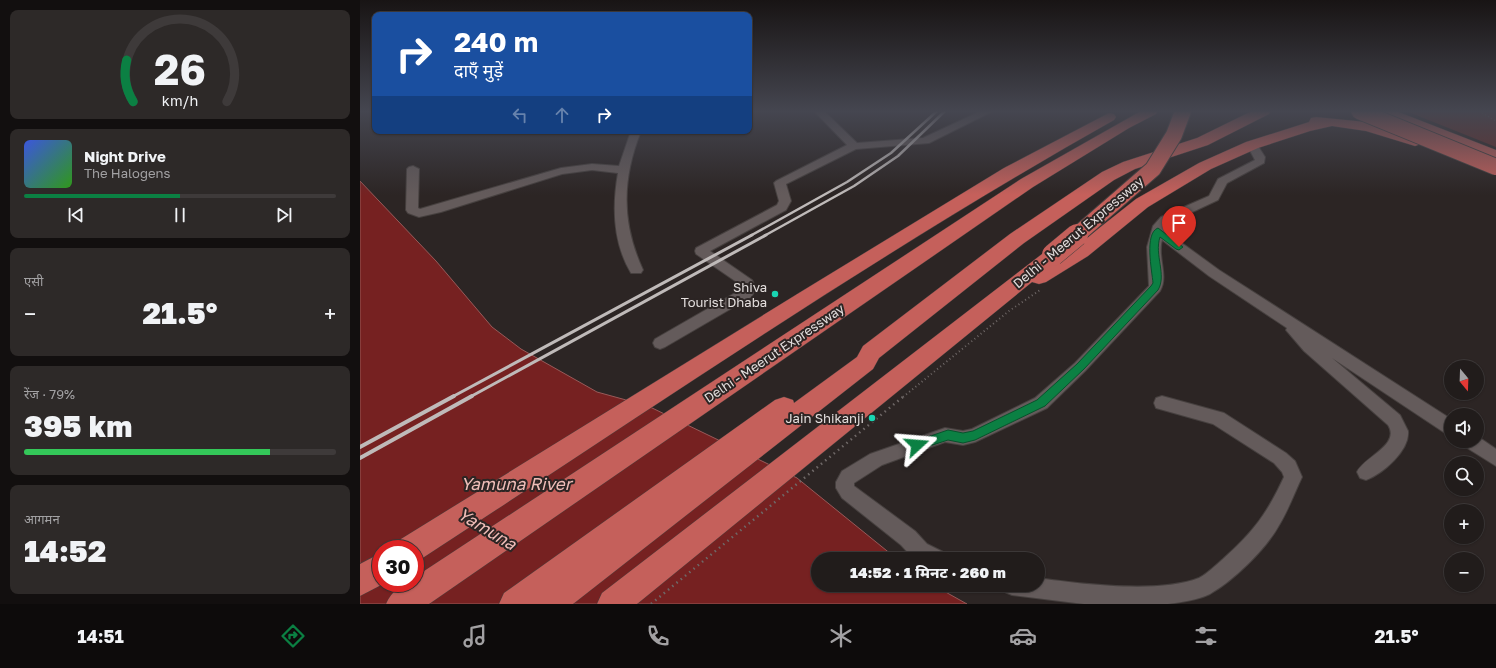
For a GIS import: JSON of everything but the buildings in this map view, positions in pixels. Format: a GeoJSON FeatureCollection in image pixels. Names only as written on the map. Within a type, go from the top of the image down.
{"type":"FeatureCollection","features":[{"type":"Feature","properties":{"kind":"highway","name":"Delhi - Meerut Expressway"},"geometry":{"type":"LineString","coordinates":[[424,541],[806,298],[1010,172],[1068,139]]}},
{"type":"Feature","properties":{"kind":"highway","name":"Delhi - Meerut Expressway"},"geometry":{"type":"LineString","coordinates":[[402,604],[1027,182],[1100,139]]}},
{"type":"Feature","properties":{"kind":"highway","name":"Delhi - Meerut Expressway"},"geometry":{"type":"LineString","coordinates":[[613,604],[1112,206],[1153,169],[1172,139]]}},
{"type":"Feature","properties":{"kind":"highway","name":"Delhi - Meerut Expressway"},"geometry":{"type":"LineString","coordinates":[[548,604],[863,357],[1021,236],[1109,175],[1130,164],[1195,145],[1206,139]]}},
{"type":"Feature","properties":{"kind":"highway"},"geometry":{"type":"LineString","coordinates":[[1195,145],[1214,139]]}},
{"type":"Feature","properties":{"kind":"highway"},"geometry":{"type":"LineString","coordinates":[[1004,293],[1064,264],[1142,203],[1162,190],[1205,166],[1252,144],[1266,139]]}},
{"type":"Feature","properties":{"kind":"highway"},"geometry":{"type":"LineString","coordinates":[[1410,139],[1418,142]]}},
{"type":"Feature","properties":{"kind":"highway"},"geometry":{"type":"LineString","coordinates":[[1412,139],[1496,174]]}},
{"type":"Feature","properties":{"kind":"highway"},"geometry":{"type":"LineString","coordinates":[[1430,139],[1496,167]]}},
{"type":"Feature","properties":{"kind":"highway"},"geometry":{"type":"LineString","coordinates":[[1457,139],[1496,156]]}},
{"type":"Feature","properties":{"kind":"highway"},"geometry":{"type":"LineString","coordinates":[[1467,139],[1496,150]]}},
{"type":"Feature","properties":{"kind":"highway","name":"Delhi - Meerut Expressway"},"geometry":{"type":"LineString","coordinates":[[515,604],[863,357]]}},
{"type":"Feature","properties":{"kind":"highway"},"geometry":{"type":"LineString","coordinates":[[360,581],[372,574]]}},
{"type":"Feature","properties":{"kind":"street"},"geometry":{"type":"LineString","coordinates":[[633,139],[624,170],[620,208],[623,234],[636,270]]}},
{"type":"Feature","properties":{"kind":"street"},"geometry":{"type":"LineString","coordinates":[[847,139],[854,146]]}},
{"type":"Feature","properties":{"kind":"street"},"geometry":{"type":"LineString","coordinates":[[660,343],[746,294],[749,289],[747,283],[702,252],[702,249],[782,207],[785,201],[780,183],[854,146],[925,141],[929,139]]}},
{"type":"Feature","properties":{"kind":"street"},"geometry":{"type":"LineString","coordinates":[[922,552],[908,538],[848,492],[845,488],[845,482],[848,477],[876,459],[945,435],[965,438],[975,435],[1041,403],[1080,367],[1155,288],[1157,283],[1153,247],[1159,226],[1165,220],[1214,198],[1222,180],[1260,161],[1260,157],[1252,144]]}},
{"type":"Feature","properties":{"kind":"street"},"geometry":{"type":"LineString","coordinates":[[413,170],[412,210],[419,213],[437,209],[560,171],[592,167],[624,170]]}},
{"type":"Feature","properties":{"kind":"street"},"geometry":{"type":"LineString","coordinates":[[1158,231],[1214,273],[1444,423]]}},
{"type":"Feature","properties":{"kind":"street"},"geometry":{"type":"LineString","coordinates":[[1279,315],[1309,347],[1394,420],[1399,428],[1401,436],[1396,445],[1366,472]]}},
{"type":"Feature","properties":{"kind":"street"},"geometry":{"type":"LineString","coordinates":[[1045,590],[1086,596],[1164,598],[1193,591],[1212,582],[1267,529],[1293,476],[1289,467],[1280,458],[1218,418],[1162,403]]}},
{"type":"Feature","properties":{"kind":"street"},"geometry":{"type":"LineString","coordinates":[[1481,448],[1496,458]]}},
{"type":"Feature","properties":{"kind":"path"},"geometry":{"type":"LineString","coordinates":[[651,604],[1003,315],[1041,289]]}},
{"type":"Feature","properties":{"kind":"shaded area"},"geometry":{"type":"Polygon","coordinates":[[[1476,139],[1496,139],[1496,147],[1476,139]]]}},
{"type":"Feature","properties":{"kind":"water","name":"Yamuna River"},"geometry":{"type":"Polygon","coordinates":[[[360,181],[436,261],[492,327],[521,349],[597,392],[648,406],[797,478],[888,552],[811,552],[811,592],[946,592],[967,604],[360,604],[360,181]]]}},
{"type":"Feature","properties":{"kind":"railway"},"geometry":{"type":"LineString","coordinates":[[750,236],[847,182],[891,153],[906,139]]}},
{"type":"Feature","properties":{"kind":"railway"},"geometry":{"type":"LineString","coordinates":[[764,236],[854,186],[898,156],[916,139]]}},
{"type":"Feature","properties":{"kind":"railway"},"geometry":{"type":"LineString","coordinates":[[452,397],[752,235]]}},
{"type":"Feature","properties":{"kind":"railway"},"geometry":{"type":"LineString","coordinates":[[470,397],[766,235]]}},
{"type":"Feature","properties":{"kind":"railway"},"geometry":{"type":"LineString","coordinates":[[360,447],[454,396]]}},
{"type":"Feature","properties":{"kind":"railway"},"geometry":{"type":"LineString","coordinates":[[360,458],[472,396]]}},
{"type":"Feature","properties":{"kind":"place","name":"Shiva Tourist Dhaba"},"geometry":{"type":"Point","coordinates":[775,294]}},
{"type":"Feature","properties":{"kind":"place","name":"Jain Shikanji"},"geometry":{"type":"Point","coordinates":[872,418]}},
{"type":"Feature","properties":{"kind":"route"},"geometry":{"type":"LineString","coordinates":[[917,445],[945,435],[961,438],[975,435],[1041,403],[1080,367],[1155,288],[1157,283],[1153,247],[1158,231],[1179,247]]}},
{"type":"Feature","properties":{"kind":"water label","name":"Yamuna"},"geometry":{"type":"Point","coordinates":[487,529]}}]}
